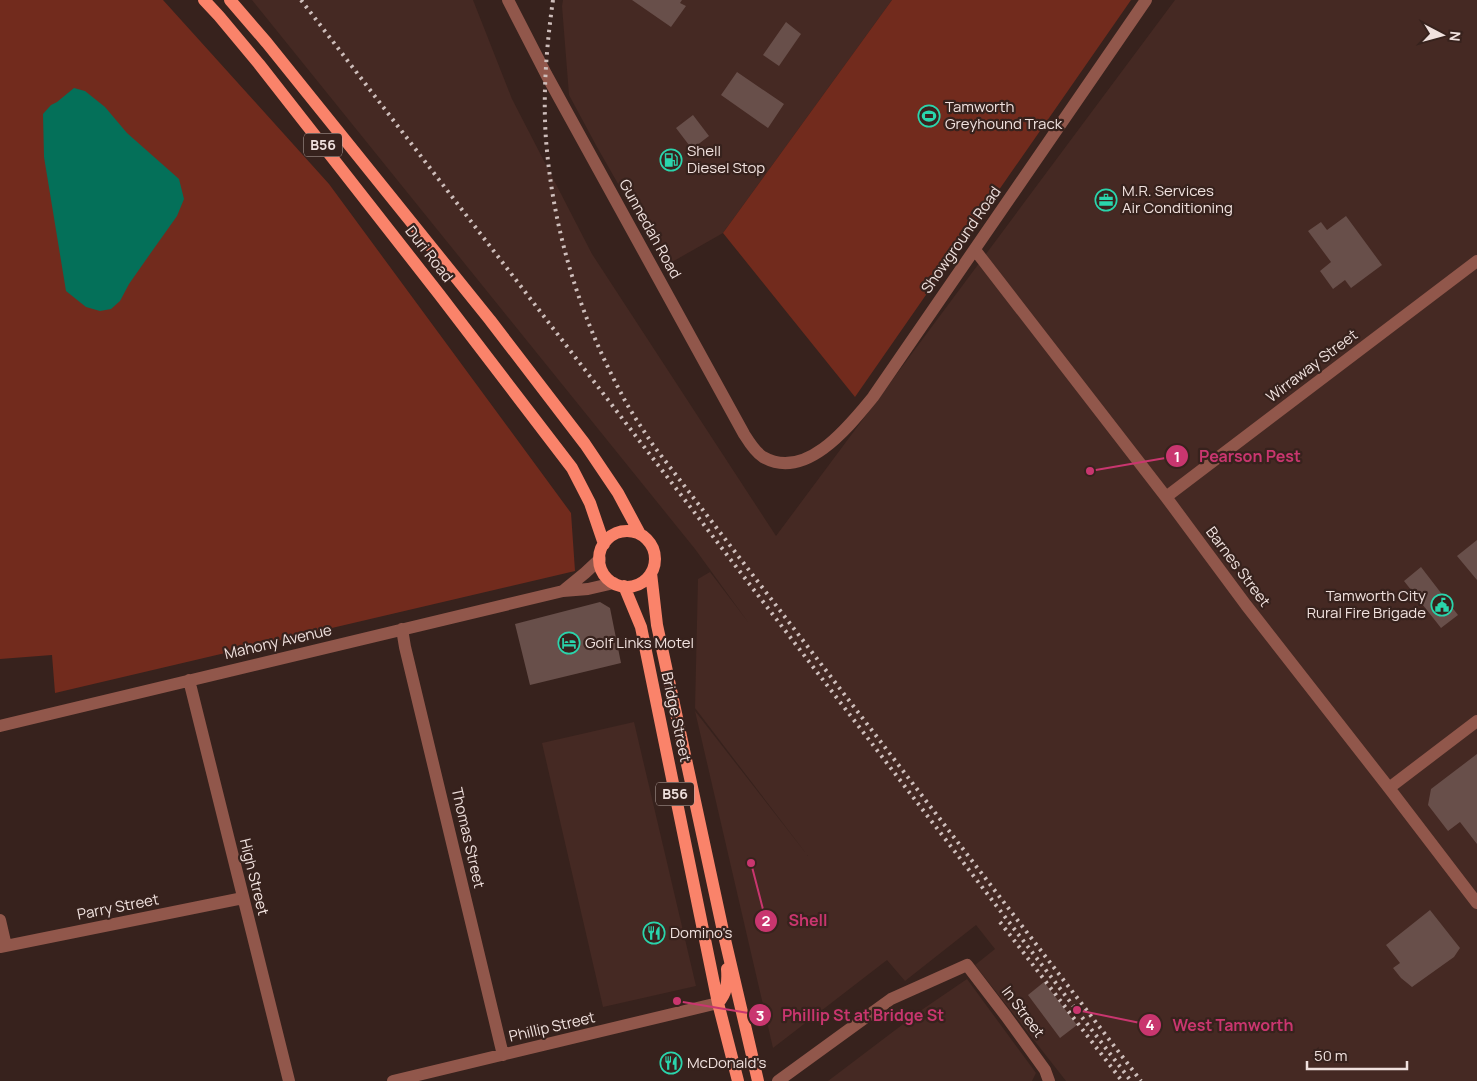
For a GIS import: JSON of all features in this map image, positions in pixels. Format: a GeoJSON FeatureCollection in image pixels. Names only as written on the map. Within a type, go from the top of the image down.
{"type":"FeatureCollection","features":[{"type":"Feature","properties":{"kind":"main road","name":"Duri Road"},"geometry":{"type":"LineString","coordinates":[[204,0],[260,64],[572,468],[590,503],[604,544]]}},
{"type":"Feature","properties":{"kind":"main road","name":"Duri Road"},"geometry":{"type":"LineString","coordinates":[[230,0],[280,59],[484,312],[573,428],[618,493],[640,534]]}},
{"type":"Feature","properties":{"kind":"main road"},"geometry":{"type":"LineString","coordinates":[[600,559],[600,551],[604,544],[616,533],[632,531],[640,534]]}},
{"type":"Feature","properties":{"kind":"main road","name":"B56"},"geometry":{"type":"LineString","coordinates":[[640,534],[648,539],[653,547],[655,565],[651,573]]}},
{"type":"Feature","properties":{"kind":"main road","name":"B56"},"geometry":{"type":"LineString","coordinates":[[600,559],[601,567],[608,579],[619,585]]}},
{"type":"Feature","properties":{"kind":"main road"},"geometry":{"type":"LineString","coordinates":[[619,585],[632,586],[640,584],[651,573]]}},
{"type":"Feature","properties":{"kind":"main road","name":"Bridge Street"},"geometry":{"type":"LineString","coordinates":[[651,573],[657,625],[723,931],[758,1081]]}},
{"type":"Feature","properties":{"kind":"main road","name":"Bridge Street"},"geometry":{"type":"LineString","coordinates":[[619,585],[641,627],[718,1003],[738,1081]]}},
{"type":"Feature","properties":{"kind":"main road","name":"Bridge Street"},"geometry":{"type":"LineString","coordinates":[[718,1003],[724,997],[727,983],[723,931]]}},
{"type":"Feature","properties":{"kind":"street","name":"Gunnedah Road"},"geometry":{"type":"LineString","coordinates":[[508,0],[554,88],[744,434],[762,457],[776,462]]}},
{"type":"Feature","properties":{"kind":"street","name":"Showground Road"},"geometry":{"type":"LineString","coordinates":[[776,462],[789,463],[801,460],[829,445],[873,397],[1146,0]]}},
{"type":"Feature","properties":{"kind":"street","name":"Barnes Street"},"geometry":{"type":"LineString","coordinates":[[975,250],[1166,497],[1246,605],[1477,903]]}},
{"type":"Feature","properties":{"kind":"street","name":"Wirraway Street"},"geometry":{"type":"LineString","coordinates":[[1166,497],[1477,261]]}},
{"type":"Feature","properties":{"kind":"street","name":"Mahony Avenue"},"geometry":{"type":"LineString","coordinates":[[563,591],[600,559]]}},
{"type":"Feature","properties":{"kind":"street","name":"Mahony Avenue"},"geometry":{"type":"LineString","coordinates":[[0,726],[563,591],[619,585]]}},
{"type":"Feature","properties":{"kind":"street","name":"Thomas Street"},"geometry":{"type":"LineString","coordinates":[[402,630],[503,1055]]}},
{"type":"Feature","properties":{"kind":"street","name":"High Street"},"geometry":{"type":"LineString","coordinates":[[189,680],[288,1081]]}},
{"type":"Feature","properties":{"kind":"street"},"geometry":{"type":"LineString","coordinates":[[1389,788],[1477,722]]}},
{"type":"Feature","properties":{"kind":"street","name":"Parry Street"},"geometry":{"type":"LineString","coordinates":[[3,947],[243,898]]}},
{"type":"Feature","properties":{"kind":"street"},"geometry":{"type":"LineString","coordinates":[[0,920],[3,947]]}},
{"type":"Feature","properties":{"kind":"street","name":"In Street"},"geometry":{"type":"LineString","coordinates":[[778,1081],[891,999],[966,965],[1040,1062],[1049,1081]]}},
{"type":"Feature","properties":{"kind":"street","name":"Phillip Street"},"geometry":{"type":"LineString","coordinates":[[393,1081],[718,1003]]}},
{"type":"Feature","properties":{"kind":"shaded area"},"geometry":{"type":"Polygon","coordinates":[[[0,0],[163,0],[329,184],[571,513],[575,571],[55,693],[52,655],[0,659],[0,0]]]}},
{"type":"Feature","properties":{"kind":"shaded area"},"geometry":{"type":"Polygon","coordinates":[[[252,0],[473,0],[512,99],[592,254],[776,536],[1175,0],[1477,0],[1477,1081],[1066,1081],[975,965],[995,949],[976,925],[905,981],[887,960],[773,1048],[695,711],[808,856],[695,708],[698,579],[710,572],[748,622],[695,549],[252,0]]]}},
{"type":"Feature","properties":{"kind":"shaded area"},"geometry":{"type":"Polygon","coordinates":[[[563,0],[892,0],[723,233],[665,266],[569,95],[563,0]]]}},
{"type":"Feature","properties":{"kind":"shaded area","name":"Tamworth Greyhound Track"},"geometry":{"type":"Polygon","coordinates":[[[892,0],[1131,0],[855,397],[723,233],[892,0]]]}},
{"type":"Feature","properties":{"kind":"shaded area"},"geometry":{"type":"Polygon","coordinates":[[[74,88],[85,91],[105,107],[127,133],[179,179],[184,199],[177,216],[129,284],[120,301],[111,309],[100,311],[86,307],[66,291],[44,157],[43,114],[51,105],[74,88]]]}},
{"type":"Feature","properties":{"kind":"shaded area"},"geometry":{"type":"Polygon","coordinates":[[[634,722],[696,986],[603,1007],[542,743],[634,722]]]}},
{"type":"Feature","properties":{"kind":"shaded area"},"geometry":{"type":"Polygon","coordinates":[[[967,979],[1036,1073],[1032,1081],[828,1081],[923,1009],[967,979]]]}},
{"type":"Feature","properties":{"kind":"building"},"geometry":{"type":"Polygon","coordinates":[[[632,0],[682,0],[680,3],[686,6],[671,27],[632,0]]]}},
{"type":"Feature","properties":{"kind":"building"},"geometry":{"type":"Polygon","coordinates":[[[786,22],[801,34],[779,66],[763,55],[786,22]]]}},
{"type":"Feature","properties":{"kind":"building"},"geometry":{"type":"Polygon","coordinates":[[[737,72],[784,104],[768,128],[721,95],[737,72]]]}},
{"type":"Feature","properties":{"kind":"building"},"geometry":{"type":"Polygon","coordinates":[[[693,115],[709,136],[692,149],[676,128],[693,115]]]}},
{"type":"Feature","properties":{"kind":"building"},"geometry":{"type":"Polygon","coordinates":[[[1346,216],[1382,265],[1351,288],[1345,280],[1333,289],[1320,271],[1331,262],[1308,231],[1321,222],[1327,230],[1346,216]]]}},
{"type":"Feature","properties":{"kind":"building"},"geometry":{"type":"Polygon","coordinates":[[[1477,540],[1477,580],[1457,556],[1477,540]]]}},
{"type":"Feature","properties":{"kind":"building"},"geometry":{"type":"Polygon","coordinates":[[[1421,567],[1458,615],[1441,628],[1404,581],[1421,567]]]}},
{"type":"Feature","properties":{"kind":"building","name":"Golf Links Motel"},"geometry":{"type":"Polygon","coordinates":[[[600,602],[610,608],[621,663],[530,685],[515,624],[600,602]]]}},
{"type":"Feature","properties":{"kind":"building"},"geometry":{"type":"Polygon","coordinates":[[[1477,754],[1477,844],[1460,822],[1448,831],[1428,805],[1431,789],[1477,754]]]}},
{"type":"Feature","properties":{"kind":"building"},"geometry":{"type":"Polygon","coordinates":[[[1430,910],[1460,948],[1454,957],[1412,987],[1393,968],[1400,963],[1386,945],[1430,910]]]}},
{"type":"Feature","properties":{"kind":"building"},"geometry":{"type":"Polygon","coordinates":[[[1044,982],[1077,1025],[1060,1038],[1028,995],[1044,982]]]}},
{"type":"Feature","properties":{"kind":"railway"},"geometry":{"type":"LineString","coordinates":[[301,0],[1131,1081]]}},
{"type":"Feature","properties":{"kind":"railway"},"geometry":{"type":"LineString","coordinates":[[553,0],[548,37],[545,114],[547,151],[556,214],[563,245],[582,306],[607,365],[625,400],[653,445],[1141,1081]]}},
{"type":"Feature","properties":{"kind":"railway"},"geometry":{"type":"LineString","coordinates":[[1000,922],[1122,1081]]}},
{"type":"Feature","properties":{"kind":"place","name":"Tamworth Greyhound Track"},"geometry":{"type":"Point","coordinates":[929,116]}},
{"type":"Feature","properties":{"kind":"place","name":"Shell Diesel Stop"},"geometry":{"type":"Point","coordinates":[671,160]}},
{"type":"Feature","properties":{"kind":"place","name":"M.R. Services Air Conditioning"},"geometry":{"type":"Point","coordinates":[1106,200]}},
{"type":"Feature","properties":{"kind":"place","name":"Pearson Pest"},"geometry":{"type":"Point","coordinates":[1090,471]}},
{"type":"Feature","properties":{"kind":"place","name":"Tamworth City Rural Fire Brigade"},"geometry":{"type":"Point","coordinates":[1442,605]}},
{"type":"Feature","properties":{"kind":"place","name":"Golf Links Motel"},"geometry":{"type":"Point","coordinates":[569,643]}},
{"type":"Feature","properties":{"kind":"place","name":"Shell"},"geometry":{"type":"Point","coordinates":[751,863]}},
{"type":"Feature","properties":{"kind":"place","name":"Domino's"},"geometry":{"type":"Point","coordinates":[654,933]}},
{"type":"Feature","properties":{"kind":"place","name":"Phillip St at Bridge St"},"geometry":{"type":"Point","coordinates":[677,1001]}},
{"type":"Feature","properties":{"kind":"place","name":"West Tamworth"},"geometry":{"type":"Point","coordinates":[1077,1010]}},
{"type":"Feature","properties":{"kind":"place","name":"McDonald's"},"geometry":{"type":"Point","coordinates":[671,1063]}}]}
